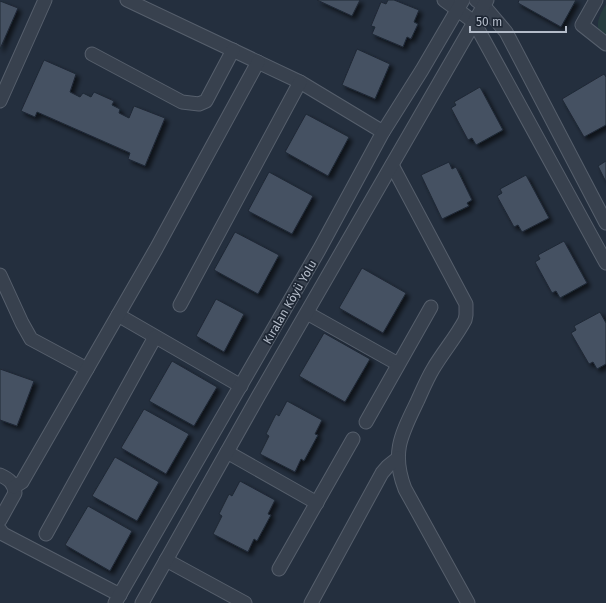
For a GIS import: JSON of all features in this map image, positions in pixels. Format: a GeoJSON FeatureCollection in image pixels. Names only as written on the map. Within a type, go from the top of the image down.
{"type":"FeatureCollection","features":[{"type":"Feature","properties":{"kind":"street"},"geometry":{"type":"LineString","coordinates":[[0,101],[4,83],[45,0]]}},
{"type":"Feature","properties":{"kind":"street"},"geometry":{"type":"LineString","coordinates":[[127,0],[300,82],[383,132]]}},
{"type":"Feature","properties":{"kind":"street"},"geometry":{"type":"LineString","coordinates":[[444,0],[460,4],[474,22],[606,263]]}},
{"type":"Feature","properties":{"kind":"street"},"geometry":{"type":"LineString","coordinates":[[596,0],[582,25],[606,44]]}},
{"type":"Feature","properties":{"kind":"street"},"geometry":{"type":"LineString","coordinates":[[482,2],[506,32],[606,223]]}},
{"type":"Feature","properties":{"kind":"street","name":"Kıralan Köyü Yolu"},"geometry":{"type":"LineString","coordinates":[[142,603],[474,22],[482,2]]}},
{"type":"Feature","properties":{"kind":"street","name":"Kıralan Köyü Yolu"},"geometry":{"type":"LineString","coordinates":[[117,599],[319,250],[383,132],[422,70],[460,4]]}},
{"type":"Feature","properties":{"kind":"street"},"geometry":{"type":"LineString","coordinates":[[92,54],[182,102],[198,104],[206,101],[233,50]]}},
{"type":"Feature","properties":{"kind":"street"},"geometry":{"type":"LineString","coordinates":[[14,487],[22,482],[87,369],[156,248],[258,62]]}},
{"type":"Feature","properties":{"kind":"street"},"geometry":{"type":"LineString","coordinates":[[180,305],[300,82]]}},
{"type":"Feature","properties":{"kind":"street"},"geometry":{"type":"LineString","coordinates":[[392,165],[466,304],[467,310],[463,325],[433,369],[406,425],[402,436],[398,458],[401,479],[405,489],[468,603]]}},
{"type":"Feature","properties":{"kind":"street"},"geometry":{"type":"LineString","coordinates":[[0,275],[22,323],[31,338],[87,369]]}},
{"type":"Feature","properties":{"kind":"street"},"geometry":{"type":"LineString","coordinates":[[366,422],[431,307]]}},
{"type":"Feature","properties":{"kind":"street"},"geometry":{"type":"LineString","coordinates":[[307,313],[398,364]]}},
{"type":"Feature","properties":{"kind":"street"},"geometry":{"type":"LineString","coordinates":[[118,315],[241,386]]}},
{"type":"Feature","properties":{"kind":"street"},"geometry":{"type":"LineString","coordinates":[[46,534],[156,337]]}},
{"type":"Feature","properties":{"kind":"street"},"geometry":{"type":"LineString","coordinates":[[279,569],[353,439]]}},
{"type":"Feature","properties":{"kind":"street"},"geometry":{"type":"LineString","coordinates":[[227,452],[317,503]]}},
{"type":"Feature","properties":{"kind":"street"},"geometry":{"type":"LineString","coordinates":[[311,603],[382,473],[398,458]]}},
{"type":"Feature","properties":{"kind":"street"},"geometry":{"type":"LineString","coordinates":[[0,475],[9,480],[14,487],[15,493],[0,520]]}},
{"type":"Feature","properties":{"kind":"street"},"geometry":{"type":"LineString","coordinates":[[0,530],[3,534],[117,599]]}},
{"type":"Feature","properties":{"kind":"street"},"geometry":{"type":"LineString","coordinates":[[166,560],[245,603]]}},
{"type":"Feature","properties":{"kind":"green space"},"geometry":{"type":"Polygon","coordinates":[[[606,4],[606,39],[599,31],[598,22],[606,4]]]}},
{"type":"Feature","properties":{"kind":"building"},"geometry":{"type":"Polygon","coordinates":[[[317,0],[360,0],[352,16],[317,0]]]}},
{"type":"Feature","properties":{"kind":"building"},"geometry":{"type":"Polygon","coordinates":[[[388,0],[394,0],[419,10],[414,22],[418,24],[411,39],[407,37],[403,47],[372,34],[375,27],[371,26],[381,2],[386,4],[388,0]]]}},
{"type":"Feature","properties":{"kind":"building"},"geometry":{"type":"Polygon","coordinates":[[[519,0],[576,0],[561,27],[518,3],[519,0]]]}},
{"type":"Feature","properties":{"kind":"building"},"geometry":{"type":"Polygon","coordinates":[[[0,1],[18,8],[0,49],[0,1]]]}},
{"type":"Feature","properties":{"kind":"building"},"geometry":{"type":"Polygon","coordinates":[[[357,49],[390,64],[375,99],[342,85],[357,49]]]}},
{"type":"Feature","properties":{"kind":"building"},"geometry":{"type":"Polygon","coordinates":[[[44,60],[76,74],[70,92],[80,97],[83,93],[91,97],[94,92],[114,101],[112,105],[120,109],[119,113],[129,118],[134,106],[165,118],[145,166],[128,159],[130,153],[37,112],[35,117],[21,111],[44,60]]]}},
{"type":"Feature","properties":{"kind":"building"},"geometry":{"type":"Polygon","coordinates":[[[604,74],[606,77],[606,125],[584,137],[562,99],[604,74]]]}},
{"type":"Feature","properties":{"kind":"building"},"geometry":{"type":"Polygon","coordinates":[[[480,87],[503,130],[476,145],[472,138],[468,140],[451,108],[456,105],[454,102],[480,87]]]}},
{"type":"Feature","properties":{"kind":"building"},"geometry":{"type":"Polygon","coordinates":[[[306,114],[349,137],[328,176],[285,152],[306,114]]]}},
{"type":"Feature","properties":{"kind":"building"},"geometry":{"type":"Polygon","coordinates":[[[606,161],[606,182],[598,166],[606,161]]]}},
{"type":"Feature","properties":{"kind":"building"},"geometry":{"type":"Polygon","coordinates":[[[449,162],[452,169],[456,167],[472,200],[467,203],[469,206],[442,219],[421,175],[449,162]]]}},
{"type":"Feature","properties":{"kind":"building"},"geometry":{"type":"Polygon","coordinates":[[[269,172],[313,196],[292,234],[248,211],[269,172]]]}},
{"type":"Feature","properties":{"kind":"building"},"geometry":{"type":"Polygon","coordinates":[[[526,175],[549,218],[522,232],[518,225],[514,227],[497,196],[502,193],[500,189],[526,175]]]}},
{"type":"Feature","properties":{"kind":"building"},"geometry":{"type":"Polygon","coordinates":[[[235,232],[279,255],[258,294],[214,270],[235,232]]]}},
{"type":"Feature","properties":{"kind":"building"},"geometry":{"type":"Polygon","coordinates":[[[564,241],[587,283],[560,298],[556,291],[552,293],[535,262],[540,259],[538,255],[564,241]]]}},
{"type":"Feature","properties":{"kind":"building"},"geometry":{"type":"Polygon","coordinates":[[[362,268],[406,293],[383,333],[339,308],[362,268]]]}},
{"type":"Feature","properties":{"kind":"building"},"geometry":{"type":"Polygon","coordinates":[[[216,299],[244,314],[224,352],[196,336],[216,299]]]}},
{"type":"Feature","properties":{"kind":"building"},"geometry":{"type":"Polygon","coordinates":[[[600,312],[606,323],[606,364],[597,369],[593,362],[589,364],[571,333],[576,330],[574,326],[600,312]]]}},
{"type":"Feature","properties":{"kind":"building"},"geometry":{"type":"Polygon","coordinates":[[[324,333],[370,359],[345,402],[299,376],[324,333]]]}},
{"type":"Feature","properties":{"kind":"building"},"geometry":{"type":"Polygon","coordinates":[[[172,361],[217,387],[194,426],[149,401],[172,361]]]}},
{"type":"Feature","properties":{"kind":"building"},"geometry":{"type":"Polygon","coordinates":[[[0,369],[34,381],[17,426],[0,420],[0,369]]]}},
{"type":"Feature","properties":{"kind":"building"},"geometry":{"type":"Polygon","coordinates":[[[287,401],[322,420],[315,434],[318,435],[304,461],[301,459],[295,472],[260,454],[269,436],[266,434],[276,414],[279,416],[287,401]]]}},
{"type":"Feature","properties":{"kind":"building"},"geometry":{"type":"Polygon","coordinates":[[[144,409],[189,434],[166,474],[121,448],[144,409]]]}},
{"type":"Feature","properties":{"kind":"building"},"geometry":{"type":"Polygon","coordinates":[[[115,457],[159,482],[137,521],[92,496],[115,457]]]}},
{"type":"Feature","properties":{"kind":"building"},"geometry":{"type":"Polygon","coordinates":[[[240,481],[275,500],[268,514],[271,515],[257,541],[254,539],[248,552],[213,534],[222,516],[219,514],[229,494],[232,496],[240,481]]]}},
{"type":"Feature","properties":{"kind":"building"},"geometry":{"type":"Polygon","coordinates":[[[88,506],[132,531],[110,571],[65,545],[88,506]]]}}]}
